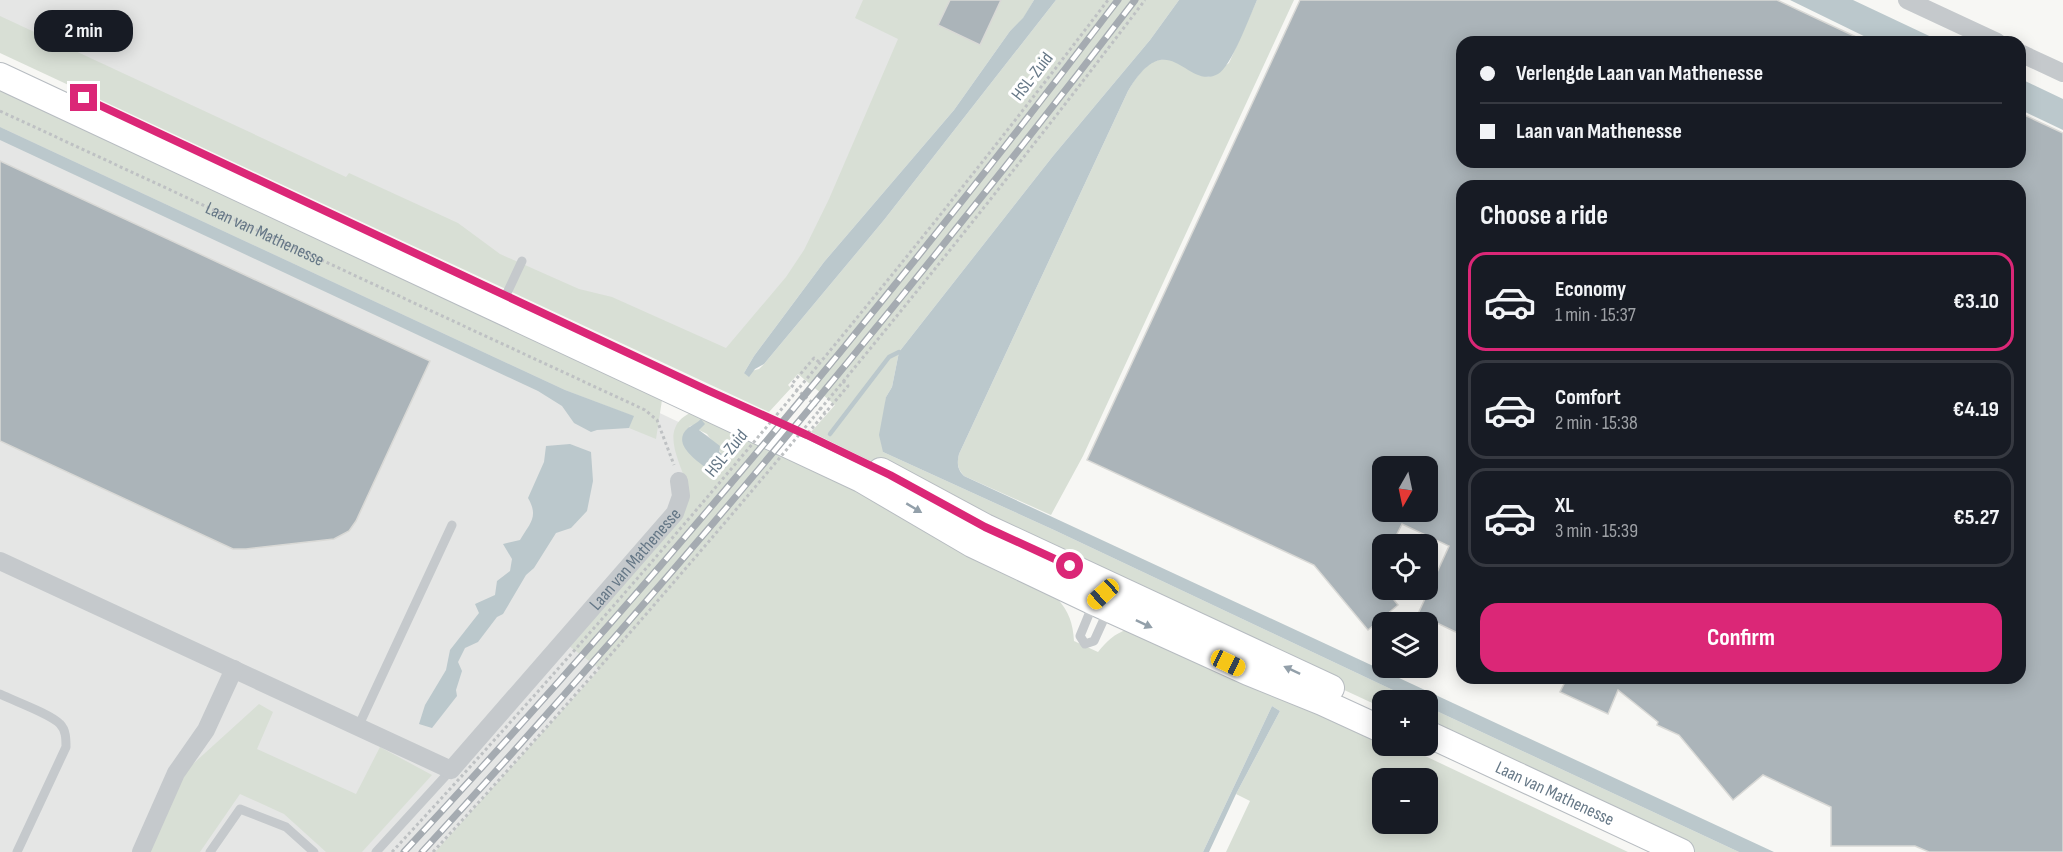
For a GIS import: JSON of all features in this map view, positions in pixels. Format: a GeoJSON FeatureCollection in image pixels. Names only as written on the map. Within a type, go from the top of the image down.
{"type":"FeatureCollection","features":[{"type":"Feature","properties":{"kind":"street"},"geometry":{"type":"LineString","coordinates":[[1907,0],[1984,36]]}},
{"type":"Feature","properties":{"kind":"street"},"geometry":{"type":"LineString","coordinates":[[2026,56],[2063,73]]}},
{"type":"Feature","properties":{"kind":"street","name":"Laan van Mathenesse"},"geometry":{"type":"LineString","coordinates":[[0,59],[861,479],[972,544],[1105,599]]}},
{"type":"Feature","properties":{"kind":"street","name":"Laan van Mathenesse"},"geometry":{"type":"LineString","coordinates":[[0,76],[502,302],[807,435],[916,489],[985,527],[1105,599],[1248,672],[1372,725]]}},
{"type":"Feature","properties":{"kind":"street","name":"Laan van Mathenesse"},"geometry":{"type":"LineString","coordinates":[[451,770],[675,513],[681,496],[679,481]]}},
{"type":"Feature","properties":{"kind":"street"},"geometry":{"type":"LineString","coordinates":[[0,561],[451,770]]}},
{"type":"Feature","properties":{"kind":"street"},"geometry":{"type":"LineString","coordinates":[[1105,599],[1243,647],[1372,708]]}},
{"type":"Feature","properties":{"kind":"street"},"geometry":{"type":"LineString","coordinates":[[141,852],[176,773],[206,730],[234,669]]}},
{"type":"Feature","properties":{"kind":"street","name":"Laan van Mathenesse"},"geometry":{"type":"LineString","coordinates":[[1438,739],[1682,852]]}},
{"type":"Feature","properties":{"kind":"street","name":"Laan van Mathenesse"},"geometry":{"type":"LineString","coordinates":[[1438,756],[1644,852]]}},
{"type":"Feature","properties":{"kind":"lane"},"geometry":{"type":"LineString","coordinates":[[502,302],[522,261]]}},
{"type":"Feature","properties":{"kind":"lane"},"geometry":{"type":"LineString","coordinates":[[358,727],[452,525]]}},
{"type":"Feature","properties":{"kind":"lane"},"geometry":{"type":"LineString","coordinates":[[0,694],[55,720],[64,730],[66,739],[66,747],[17,852]]}},
{"type":"Feature","properties":{"kind":"lane"},"geometry":{"type":"LineString","coordinates":[[376,852],[451,770]]}},
{"type":"Feature","properties":{"kind":"lane"},"geometry":{"type":"LineString","coordinates":[[210,852],[240,809],[286,827],[314,852]]}},
{"type":"Feature","properties":{"kind":"path","name":"HSL-Zuid"},"geometry":{"type":"LineString","coordinates":[[392,852],[573,652],[819,362],[984,159],[1108,0]]}},
{"type":"Feature","properties":{"kind":"path"},"geometry":{"type":"LineString","coordinates":[[433,852],[618,646],[843,381],[987,203],[1145,0]]}},
{"type":"Feature","properties":{"kind":"path","name":"Laan van Mathenesse"},"geometry":{"type":"LineString","coordinates":[[0,111],[645,410],[657,420],[679,481]]}},
{"type":"Feature","properties":{"kind":"path"},"geometry":{"type":"LineString","coordinates":[[819,362],[814,358],[791,385],[826,412]]}},
{"type":"Feature","properties":{"kind":"path"},"geometry":{"type":"LineString","coordinates":[[807,435],[848,386],[843,381]]}},
{"type":"Feature","properties":{"kind":"shaded area"},"geometry":{"type":"Polygon","coordinates":[[[0,0],[1016,0],[725,368],[0,36],[0,0]]]}},
{"type":"Feature","properties":{"kind":"shaded area"},"geometry":{"type":"Polygon","coordinates":[[[863,0],[1034,0],[1023,19],[1010,31],[954,110],[824,262],[754,356],[744,373],[759,369],[764,364],[884,220],[1056,0],[1179,0],[1150,40],[1053,156],[899,352],[892,387],[886,397],[883,452],[1393,690],[1372,690],[1372,703],[998,529],[897,474],[811,432],[835,405],[798,374],[788,385],[791,388],[769,412],[0,53],[0,16],[346,177],[349,173],[458,223],[500,254],[579,289],[612,297],[726,348],[786,277],[804,250],[829,199],[898,39],[855,18],[863,0]]]}},
{"type":"Feature","properties":{"kind":"shaded area"},"geometry":{"type":"Polygon","coordinates":[[[1034,0],[1056,0],[884,220],[764,364],[755,369],[749,377],[744,373],[754,356],[824,262],[954,110],[1034,0]]]}},
{"type":"Feature","properties":{"kind":"shaded area"},"geometry":{"type":"Polygon","coordinates":[[[1179,0],[1257,0],[1229,62],[1218,74],[1207,77],[1166,60],[1155,62],[1142,71],[1128,91],[959,454],[960,471],[964,476],[1372,665],[1372,678],[1399,678],[1425,690],[1393,690],[883,452],[879,435],[886,397],[892,387],[899,352],[1053,156],[1150,40],[1179,0]]]}},
{"type":"Feature","properties":{"kind":"shaded area"},"geometry":{"type":"Polygon","coordinates":[[[1257,0],[1294,0],[1083,456],[1051,515],[964,476],[958,465],[959,454],[1128,91],[1145,68],[1163,59],[1175,61],[1209,77],[1229,63],[1257,0]]]}},
{"type":"Feature","properties":{"kind":"shaded area"},"geometry":{"type":"Polygon","coordinates":[[[1790,0],[1853,0],[1929,36],[1864,36],[1790,0]]]}},
{"type":"Feature","properties":{"kind":"shaded area"},"geometry":{"type":"Polygon","coordinates":[[[2026,81],[2063,99],[2063,130],[2026,112],[2026,81]]]}},
{"type":"Feature","properties":{"kind":"shaded area"},"geometry":{"type":"Polygon","coordinates":[[[0,82],[662,400],[656,439],[629,428],[633,416],[565,390],[0,127],[0,82]]]}},
{"type":"Feature","properties":{"kind":"shaded area"},"geometry":{"type":"Polygon","coordinates":[[[0,102],[818,488],[493,852],[0,852],[0,102]]]}},
{"type":"Feature","properties":{"kind":"shaded area"},"geometry":{"type":"Polygon","coordinates":[[[0,127],[565,390],[634,416],[629,428],[591,432],[574,423],[562,406],[538,391],[0,140],[0,127]]]}},
{"type":"Feature","properties":{"kind":"shaded area"},"geometry":{"type":"Polygon","coordinates":[[[697,410],[735,425],[1057,598],[1070,618],[1074,641],[1098,652],[1111,638],[1128,629],[1372,730],[1372,756],[1425,756],[1628,852],[1226,852],[1250,801],[1236,794],[1280,711],[1272,706],[1203,852],[435,852],[600,669],[569,646],[687,485],[674,442],[677,424],[685,416],[697,410]],[[701,420],[690,426],[682,440],[715,456],[722,454],[707,434],[699,430],[701,420]]]}},
{"type":"Feature","properties":{"kind":"shaded area"},"geometry":{"type":"Polygon","coordinates":[[[701,419],[705,424],[699,430],[720,446],[719,452],[722,454],[718,459],[715,457],[706,468],[686,450],[682,439],[688,428],[701,419]]]}},
{"type":"Feature","properties":{"kind":"shaded area"},"geometry":{"type":"Polygon","coordinates":[[[570,444],[591,452],[593,481],[587,511],[571,528],[556,533],[534,568],[526,575],[503,614],[497,617],[478,642],[465,648],[458,662],[462,671],[456,690],[457,696],[432,728],[419,724],[425,705],[446,670],[450,650],[479,613],[475,604],[495,595],[497,581],[510,571],[512,559],[503,544],[520,540],[532,520],[533,510],[528,498],[544,462],[546,446],[570,444]]]}},
{"type":"Feature","properties":{"kind":"shaded area"},"geometry":{"type":"Polygon","coordinates":[[[1438,696],[1774,852],[1739,852],[1438,712],[1438,696]]]}},
{"type":"Feature","properties":{"kind":"shaded area"},"geometry":{"type":"Polygon","coordinates":[[[259,704],[273,712],[257,749],[356,794],[380,747],[432,775],[362,852],[326,852],[284,814],[240,794],[200,852],[149,852],[183,773],[259,704]]]}},
{"type":"Feature","properties":{"kind":"shaded area"},"geometry":{"type":"Polygon","coordinates":[[[1272,706],[1280,711],[1236,794],[1209,852],[1203,852],[1272,706]]]}},
{"type":"Feature","properties":{"kind":"shaded area"},"geometry":{"type":"Polygon","coordinates":[[[1438,712],[1739,852],[1691,852],[1438,734],[1438,712]]]}},
{"type":"Feature","properties":{"kind":"building"},"geometry":{"type":"Polygon","coordinates":[[[950,0],[1001,0],[980,45],[938,25],[950,0]]]}},
{"type":"Feature","properties":{"kind":"building"},"geometry":{"type":"Polygon","coordinates":[[[1300,0],[1777,0],[1854,36],[1456,36],[1456,168],[2026,168],[2026,116],[2063,133],[2063,852],[1929,852],[1915,846],[1831,846],[1831,807],[1763,775],[1733,800],[1679,735],[1657,725],[1658,722],[1618,690],[1608,714],[1560,692],[1564,684],[2026,684],[2026,180],[1456,180],[1456,632],[1438,624],[1438,612],[1419,612],[1424,600],[1438,600],[1438,570],[1449,546],[1438,541],[1438,534],[1423,534],[1402,524],[1397,534],[1372,534],[1372,600],[1394,600],[1398,605],[1390,612],[1372,612],[1372,627],[1368,630],[1314,565],[1087,460],[1300,0]]]}},
{"type":"Feature","properties":{"kind":"building"},"geometry":{"type":"Polygon","coordinates":[[[0,161],[430,361],[356,521],[349,531],[334,539],[233,549],[0,441],[0,161]]]}},
{"type":"Feature","properties":{"kind":"waterway"},"geometry":{"type":"LineString","coordinates":[[830,434],[889,357],[899,352]]}},
{"type":"Feature","properties":{"kind":"railway"},"geometry":{"type":"LineString","coordinates":[[404,852],[590,646],[771,435],[947,219],[1118,0]]}},
{"type":"Feature","properties":{"kind":"railway"},"geometry":{"type":"LineString","coordinates":[[422,852],[608,645],[788,434],[964,219],[1135,0]]}},
{"type":"Feature","properties":{"kind":"route"},"geometry":{"type":"LineString","coordinates":[[84,98],[807,435],[890,475],[985,527],[1070,566]]}}]}
